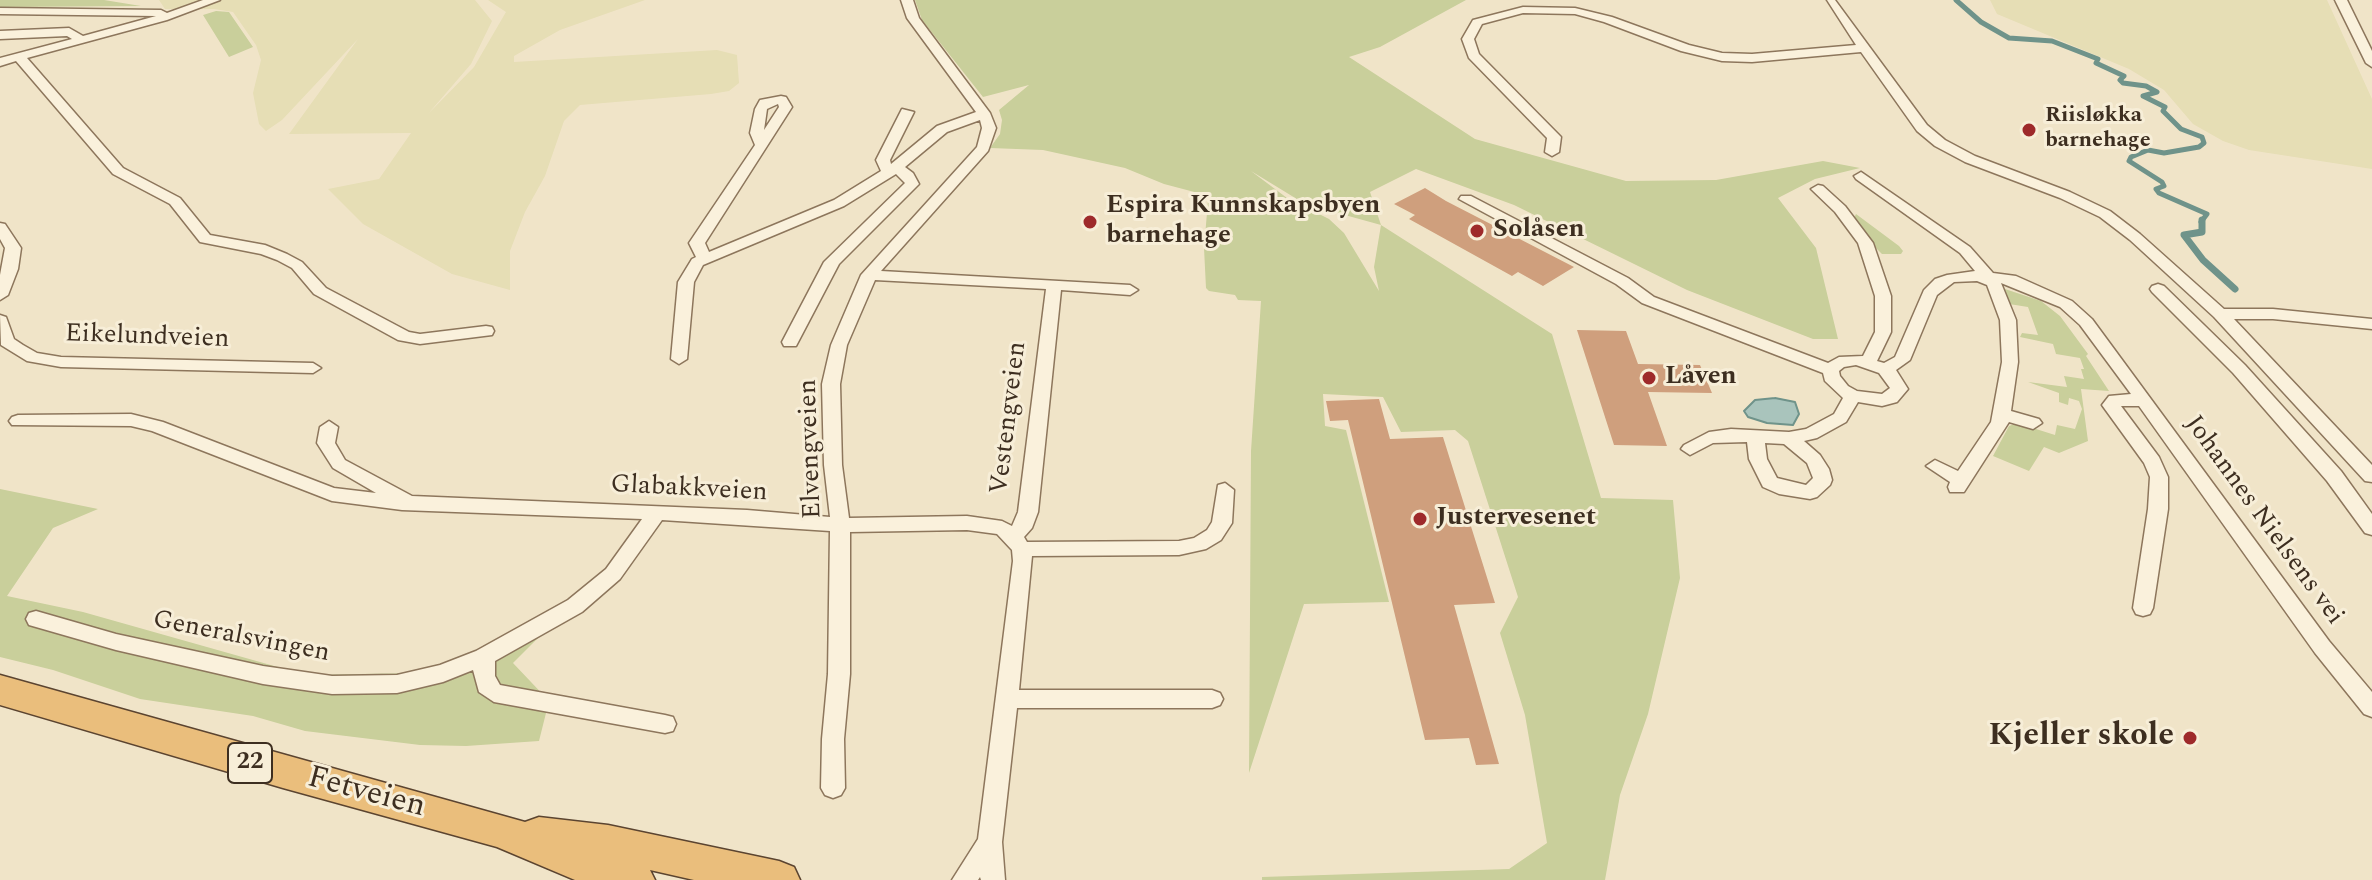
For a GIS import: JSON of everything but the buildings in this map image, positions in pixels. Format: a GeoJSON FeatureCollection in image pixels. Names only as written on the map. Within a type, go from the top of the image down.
{"type":"FeatureCollection","features":[{"type":"Feature","properties":{"kind":"highway","name":"Fetveien"},"geometry":{"type":"LineString","coordinates":[[0,690],[283,772],[502,831],[590,867],[634,880]]}},
{"type":"Feature","properties":{"kind":"highway","name":"Fetveien"},"geometry":{"type":"LineString","coordinates":[[502,831],[608,843],[779,880]]}},
{"type":"Feature","properties":{"kind":"street"},"geometry":{"type":"LineString","coordinates":[[0,62],[172,15],[214,0]]}},
{"type":"Feature","properties":{"kind":"street"},"geometry":{"type":"LineString","coordinates":[[679,359],[686,282],[692,267],[704,258],[813,215],[893,169],[942,129],[983,114],[913,18],[907,0]]}},
{"type":"Feature","properties":{"kind":"street"},"geometry":{"type":"LineString","coordinates":[[2341,0],[2372,63]]}},
{"type":"Feature","properties":{"kind":"street"},"geometry":{"type":"LineString","coordinates":[[1831,2],[1922,128],[1940,143],[1970,159],[2065,195],[2105,214],[2135,237],[2220,314],[2372,476]]}},
{"type":"Feature","properties":{"kind":"street"},"geometry":{"type":"LineString","coordinates":[[1552,152],[1554,137],[1473,55],[1468,39],[1477,22],[1523,10],[1560,10],[1608,19],[1705,54],[1752,58],[1866,48]]}},
{"type":"Feature","properties":{"kind":"street"},"geometry":{"type":"LineString","coordinates":[[0,11],[172,15]]}},
{"type":"Feature","properties":{"kind":"street"},"geometry":{"type":"LineString","coordinates":[[0,37],[69,32],[81,40]]}},
{"type":"Feature","properties":{"kind":"street"},"geometry":{"type":"LineString","coordinates":[[1820,53],[1875,61]]}},
{"type":"Feature","properties":{"kind":"street"},"geometry":{"type":"LineString","coordinates":[[19,57],[118,171],[175,201],[205,239],[265,250],[282,257],[297,265],[320,291],[404,336],[420,339],[486,331]]}},
{"type":"Feature","properties":{"kind":"street","name":"Elvengveien"},"geometry":{"type":"LineString","coordinates":[[790,342],[832,262],[912,184],[908,176],[884,167],[883,160],[907,112]]}},
{"type":"Feature","properties":{"kind":"street","name":"Elvengveien"},"geometry":{"type":"LineString","coordinates":[[833,788],[833,739],[839,674],[840,525],[833,465],[831,384],[839,345],[869,275],[983,148],[989,128],[983,114]]}},
{"type":"Feature","properties":{"kind":"street"},"geometry":{"type":"LineString","coordinates":[[704,258],[697,243],[761,144]]}},
{"type":"Feature","properties":{"kind":"street"},"geometry":{"type":"LineString","coordinates":[[1861,176],[1965,250],[1988,276],[2008,320],[2011,341],[2002,414],[1960,484],[1935,466]]}},
{"type":"Feature","properties":{"kind":"street"},"geometry":{"type":"LineString","coordinates":[[1818,189],[1840,209],[1865,243],[1883,296],[1883,332],[1876,366]]}},
{"type":"Feature","properties":{"kind":"street"},"geometry":{"type":"LineString","coordinates":[[1466,199],[1622,281],[1648,300],[1831,370]]}},
{"type":"Feature","properties":{"kind":"street"},"geometry":{"type":"LineString","coordinates":[[0,227],[13,248],[10,269],[0,295]]}},
{"type":"Feature","properties":{"kind":"street"},"geometry":{"type":"LineString","coordinates":[[869,275],[1130,290]]}},
{"type":"Feature","properties":{"kind":"street","name":"Johannes Nielsens vei"},"geometry":{"type":"LineString","coordinates":[[1876,366],[1896,366],[1907,354],[1934,288],[1952,278],[1988,276],[2023,283],[2066,304],[2086,322],[2294,610],[2371,705]]}},
{"type":"Feature","properties":{"kind":"street","name":"Vestengveien"},"geometry":{"type":"LineString","coordinates":[[993,880],[990,842],[1021,589],[1017,542],[1028,512],[1054,285]]}},
{"type":"Feature","properties":{"kind":"street"},"geometry":{"type":"LineString","coordinates":[[2158,289],[2247,378],[2334,476],[2372,528]]}},
{"type":"Feature","properties":{"kind":"street"},"geometry":{"type":"LineString","coordinates":[[2220,314],[2291,315],[2372,324]]}},
{"type":"Feature","properties":{"kind":"street","name":"Eikelundveien"},"geometry":{"type":"LineString","coordinates":[[0,320],[7,341],[17,349],[33,357],[61,362],[313,368]]}},
{"type":"Feature","properties":{"kind":"street"},"geometry":{"type":"LineString","coordinates":[[1839,362],[1876,366],[1897,382],[1896,394],[1882,400],[1853,396],[1835,384],[1831,370],[1839,362]]}},
{"type":"Feature","properties":{"kind":"street"},"geometry":{"type":"LineString","coordinates":[[1690,449],[1709,438],[1789,438],[1827,428],[1840,418],[1853,396]]}},
{"type":"Feature","properties":{"kind":"street","name":"Johannes Nielsens vei"},"geometry":{"type":"LineString","coordinates":[[2143,608],[2159,477],[2153,461],[2111,405],[2115,400],[2145,400]]}},
{"type":"Feature","properties":{"kind":"street"},"geometry":{"type":"LineString","coordinates":[[2002,414],[2033,423]]}},
{"type":"Feature","properties":{"kind":"street","name":"Glabakkveien"},"geometry":{"type":"LineString","coordinates":[[18,421],[131,420],[157,426],[332,494],[386,503],[840,525],[967,523],[1002,528],[1017,542]]}},
{"type":"Feature","properties":{"kind":"street","name":"Glabakkveien"},"geometry":{"type":"LineString","coordinates":[[329,427],[326,443],[339,464],[409,503]]}},
{"type":"Feature","properties":{"kind":"street"},"geometry":{"type":"LineString","coordinates":[[1755,437],[1758,459],[1770,482],[1779,487],[1810,492],[1823,480],[1820,469],[1814,459],[1789,438]]}},
{"type":"Feature","properties":{"kind":"street"},"geometry":{"type":"LineString","coordinates":[[1017,542],[1179,548],[1199,544],[1214,535],[1222,523],[1225,490]]}},
{"type":"Feature","properties":{"kind":"street","name":"Generalsvingen"},"geometry":{"type":"LineString","coordinates":[[36,619],[204,663],[332,685],[397,684],[443,673],[484,657],[537,630],[594,592],[627,557],[656,514]]}},
{"type":"Feature","properties":{"kind":"street"},"geometry":{"type":"LineString","coordinates":[[484,657],[484,676],[487,686],[494,693],[665,724]]}},
{"type":"Feature","properties":{"kind":"street"},"geometry":{"type":"LineString","coordinates":[[1008,699],[1212,699]]}},
{"type":"Feature","properties":{"kind":"street","name":"Vestengveien"},"geometry":{"type":"LineString","coordinates":[[964,880],[990,842]]}},
{"type":"Feature","properties":{"kind":"shaded area"},"geometry":{"type":"Polygon","coordinates":[[[159,0],[475,0],[492,21],[471,64],[428,114],[474,67],[506,12],[488,0],[645,0],[560,30],[514,56],[514,62],[717,50],[737,55],[739,83],[729,91],[711,94],[580,105],[564,121],[545,176],[525,212],[510,251],[510,290],[452,274],[363,224],[328,189],[379,179],[411,133],[289,134],[358,39],[282,120],[266,131],[259,124],[253,93],[261,60],[256,45],[233,12],[165,9],[159,0]]]}},
{"type":"Feature","properties":{"kind":"shaded area"},"geometry":{"type":"Polygon","coordinates":[[[1990,0],[2327,0],[2372,99],[2372,169],[2249,150],[2223,141],[2193,124],[2164,90],[2129,69],[1997,14],[1990,0]]]}},
{"type":"Feature","properties":{"kind":"green space"},"geometry":{"type":"Polygon","coordinates":[[[0,0],[104,0],[141,6],[0,7],[0,0]]]}},
{"type":"Feature","properties":{"kind":"green space"},"geometry":{"type":"Polygon","coordinates":[[[915,0],[1466,0],[1380,47],[1349,57],[1475,139],[1626,181],[1716,180],[1823,161],[1860,168],[1815,179],[1778,198],[1816,248],[1838,339],[1813,339],[1687,290],[1514,205],[1416,169],[1370,192],[1381,225],[1552,334],[1601,498],[1673,500],[1680,578],[1648,714],[1620,795],[1605,880],[1262,880],[1262,877],[1509,869],[1547,843],[1525,715],[1500,633],[1518,597],[1468,441],[1455,430],[1401,432],[1383,397],[1323,394],[1325,426],[1346,430],[1389,602],[1304,604],[1249,773],[1251,451],[1261,301],[1238,300],[1235,295],[1206,288],[1204,248],[1208,201],[1202,194],[1164,184],[1125,168],[1043,150],[990,148],[1000,134],[1002,120],[999,110],[1029,85],[983,97],[922,20],[915,0]],[[1251,171],[1287,198],[1329,219],[1344,233],[1379,291],[1374,267],[1381,225],[1305,204],[1251,171]]]}},
{"type":"Feature","properties":{"kind":"green space"},"geometry":{"type":"Polygon","coordinates":[[[216,11],[229,12],[253,47],[229,57],[203,15],[216,11]]]}},
{"type":"Feature","properties":{"kind":"green space"},"geometry":{"type":"Polygon","coordinates":[[[1856,214],[1899,246],[1903,251],[1901,254],[1882,254],[1854,218],[1856,214]]]}},
{"type":"Feature","properties":{"kind":"green space"},"geometry":{"type":"Polygon","coordinates":[[[2005,289],[2041,301],[2060,316],[2088,354],[2086,356],[2109,391],[2081,389],[2088,441],[2059,453],[2044,447],[2029,471],[1993,456],[2009,426],[2017,423],[2055,435],[2057,425],[2075,429],[2082,409],[2079,401],[2069,398],[2068,405],[2059,402],[2059,393],[2028,382],[2067,387],[2064,376],[2084,379],[2081,369],[2084,369],[2080,358],[2056,354],[2053,344],[2020,337],[2022,333],[2038,335],[2028,307],[2009,304],[2002,292],[2005,289]]]}},
{"type":"Feature","properties":{"kind":"green space"},"geometry":{"type":"Polygon","coordinates":[[[0,489],[98,509],[53,528],[7,596],[83,612],[306,675],[467,672],[549,627],[513,663],[549,701],[539,741],[466,746],[420,745],[305,731],[253,716],[140,699],[53,670],[0,657],[0,489]]]}},
{"type":"Feature","properties":{"kind":"water"},"geometry":{"type":"Polygon","coordinates":[[[1775,398],[1795,402],[1799,414],[1793,425],[1767,423],[1748,417],[1744,411],[1755,400],[1775,398]]]}},
{"type":"Feature","properties":{"kind":"waterway"},"geometry":{"type":"LineString","coordinates":[[1956,0],[1981,22],[2009,38],[2052,41],[2098,59],[2096,63],[2124,76],[2120,80],[2123,83],[2146,86],[2157,92],[2143,96],[2165,107],[2163,111],[2181,129],[2202,137],[2204,143],[2199,147],[2164,153],[2148,150],[2131,157],[2129,161],[2162,182],[2164,186],[2156,189],[2159,193],[2207,214],[2202,221]]}},
{"type":"Feature","properties":{"kind":"waterway"},"geometry":{"type":"LineString","coordinates":[[2202,221],[2202,232],[2184,235],[2203,260],[2235,289]]}},
{"type":"Feature","properties":{"kind":"place","name":"Riisløkka barnehage"},"geometry":{"type":"Point","coordinates":[2029,130]}},
{"type":"Feature","properties":{"kind":"place","name":"Espira Kunnskapsbyen barnehage"},"geometry":{"type":"Point","coordinates":[1090,222]}},
{"type":"Feature","properties":{"kind":"place","name":"Solåsen"},"geometry":{"type":"Point","coordinates":[1477,231]}},
{"type":"Feature","properties":{"kind":"place","name":"Låven"},"geometry":{"type":"Point","coordinates":[1649,378]}},
{"type":"Feature","properties":{"kind":"place","name":"Justervesenet"},"geometry":{"type":"Point","coordinates":[1420,519]}},
{"type":"Feature","properties":{"kind":"place","name":"Kjeller skole"},"geometry":{"type":"Point","coordinates":[2190,738]}}]}
